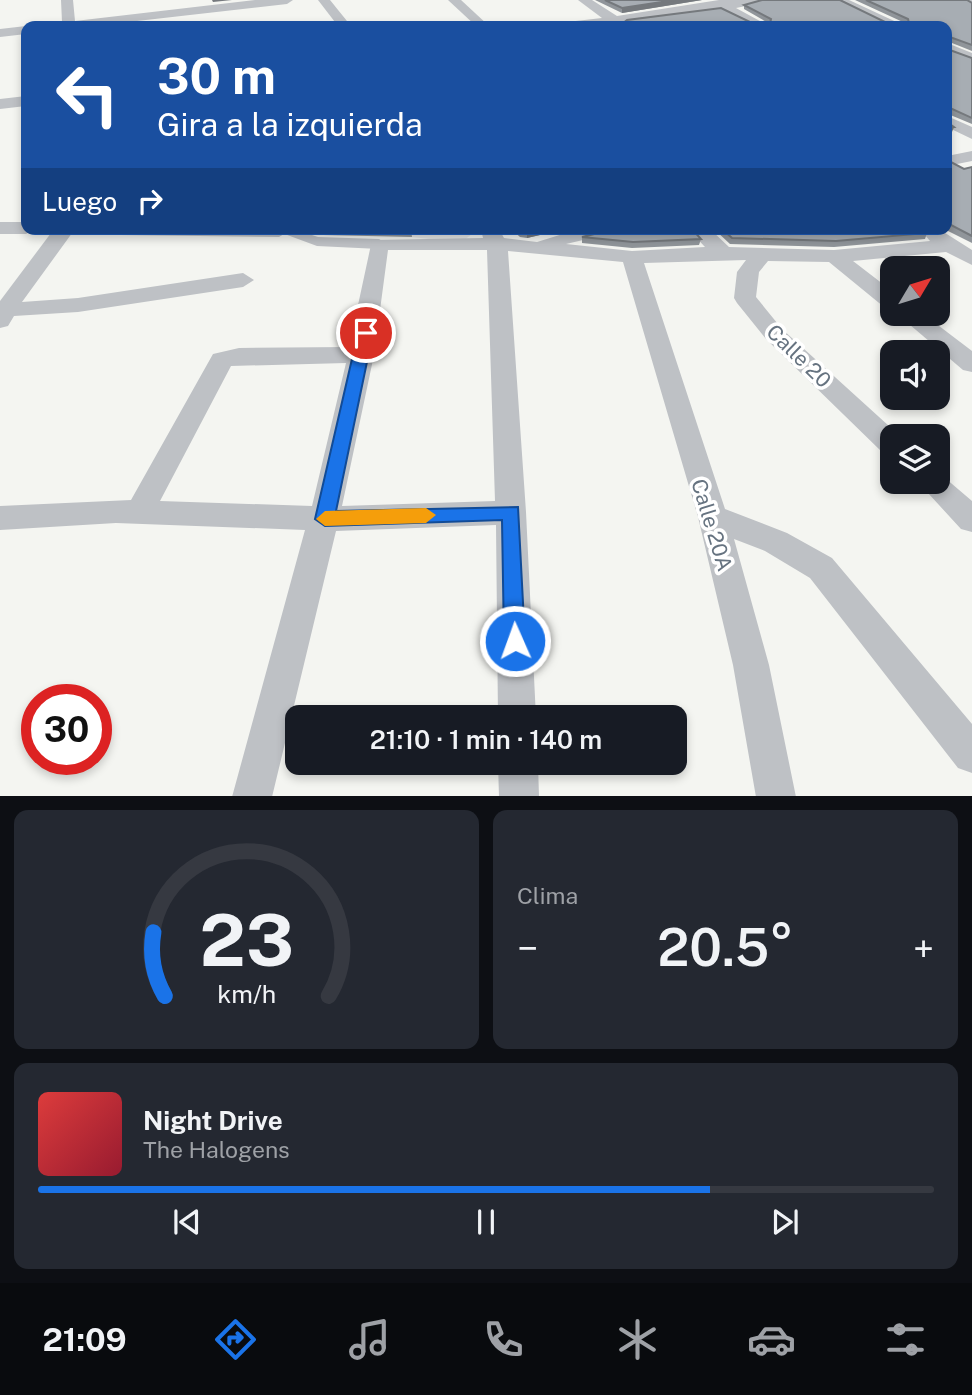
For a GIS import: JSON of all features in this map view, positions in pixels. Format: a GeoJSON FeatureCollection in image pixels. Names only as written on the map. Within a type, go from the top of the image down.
{"type":"FeatureCollection","features":[{"type":"Feature","properties":{"kind":"street"},"geometry":{"type":"LineString","coordinates":[[67,0],[69,21]]}},
{"type":"Feature","properties":{"kind":"street"},"geometry":{"type":"LineString","coordinates":[[100,21],[199,5],[287,0]]}},
{"type":"Feature","properties":{"kind":"street"},"geometry":{"type":"LineString","coordinates":[[324,0],[341,21]]}},
{"type":"Feature","properties":{"kind":"street"},"geometry":{"type":"LineString","coordinates":[[454,0],[478,21]]}},
{"type":"Feature","properties":{"kind":"street"},"geometry":{"type":"LineString","coordinates":[[584,0],[616,21]]}},
{"type":"Feature","properties":{"kind":"street"},"geometry":{"type":"LineString","coordinates":[[629,21],[717,3],[768,0]]}},
{"type":"Feature","properties":{"kind":"street"},"geometry":{"type":"LineString","coordinates":[[839,0],[887,21]]}},
{"type":"Feature","properties":{"kind":"street"},"geometry":{"type":"LineString","coordinates":[[967,0],[972,2]]}},
{"type":"Feature","properties":{"kind":"street"},"geometry":{"type":"LineString","coordinates":[[717,3],[753,21]]}},
{"type":"Feature","properties":{"kind":"street"},"geometry":{"type":"LineString","coordinates":[[0,33],[21,31]]}},
{"type":"Feature","properties":{"kind":"street"},"geometry":{"type":"LineString","coordinates":[[952,49],[972,58]]}},
{"type":"Feature","properties":{"kind":"street"},"geometry":{"type":"LineString","coordinates":[[0,104],[21,102]]}},
{"type":"Feature","properties":{"kind":"street"},"geometry":{"type":"LineString","coordinates":[[952,124],[972,134]]}},
{"type":"Feature","properties":{"kind":"street"},"geometry":{"type":"LineString","coordinates":[[952,160],[972,156]]}},
{"type":"Feature","properties":{"kind":"street"},"geometry":{"type":"LineString","coordinates":[[0,228],[21,228]]}},
{"type":"Feature","properties":{"kind":"street"},"geometry":{"type":"LineString","coordinates":[[6,303],[60,235]]}},
{"type":"Feature","properties":{"kind":"street"},"geometry":{"type":"LineString","coordinates":[[296,235],[317,241],[379,243],[493,237],[527,247],[632,257],[723,253],[834,256],[950,245]]}},
{"type":"Feature","properties":{"kind":"street"},"geometry":{"type":"LineString","coordinates":[[527,247],[580,235]]}},
{"type":"Feature","properties":{"kind":"street"},"geometry":{"type":"LineString","coordinates":[[704,235],[723,253]]}},
{"type":"Feature","properties":{"kind":"street"},"geometry":{"type":"LineString","coordinates":[[935,235],[972,259]]}},
{"type":"Feature","properties":{"kind":"street"},"geometry":{"type":"LineString","coordinates":[[493,237],[511,512],[517,705]]}},
{"type":"Feature","properties":{"kind":"street"},"geometry":{"type":"LineString","coordinates":[[252,796],[325,519],[362,355],[379,243]]}},
{"type":"Feature","properties":{"kind":"street","name":"Calle 20"},"geometry":{"type":"LineString","coordinates":[[762,254],[748,272],[745,298],[774,334],[880,434]]}},
{"type":"Feature","properties":{"kind":"street"},"geometry":{"type":"LineString","coordinates":[[834,256],[880,292]]}},
{"type":"Feature","properties":{"kind":"street","name":"Calle 20A"},"geometry":{"type":"LineString","coordinates":[[632,257],[703,493],[713,517],[751,665],[776,796]]}},
{"type":"Feature","properties":{"kind":"street"},"geometry":{"type":"LineString","coordinates":[[6,303],[78,306],[243,280]]}},
{"type":"Feature","properties":{"kind":"street"},"geometry":{"type":"LineString","coordinates":[[924,326],[972,364]]}},
{"type":"Feature","properties":{"kind":"street"},"geometry":{"type":"LineString","coordinates":[[139,512],[222,359],[239,356],[362,355]]}},
{"type":"Feature","properties":{"kind":"street"},"geometry":{"type":"LineString","coordinates":[[945,494],[972,520]]}},
{"type":"Feature","properties":{"kind":"street"},"geometry":{"type":"LineString","coordinates":[[0,518],[139,512],[325,519],[511,512]]}},
{"type":"Feature","properties":{"kind":"street"},"geometry":{"type":"LineString","coordinates":[[713,517],[776,542],[821,568],[972,754]]}},
{"type":"Feature","properties":{"kind":"street"},"geometry":{"type":"LineString","coordinates":[[518,775],[519,796]]}},
{"type":"Feature","properties":{"kind":"shaded area"},"geometry":{"type":"Polygon","coordinates":[[[411,235],[471,235],[463,241],[411,235]]]}},
{"type":"Feature","properties":{"kind":"building"},"geometry":{"type":"Polygon","coordinates":[[[605,0],[675,0],[622,8],[605,0]]]}},
{"type":"Feature","properties":{"kind":"building"},"geometry":{"type":"Polygon","coordinates":[[[762,0],[840,0],[883,21],[771,21],[744,5],[762,0]]]}},
{"type":"Feature","properties":{"kind":"building"},"geometry":{"type":"Polygon","coordinates":[[[866,0],[967,0],[972,3],[972,45],[952,38],[952,21],[908,21],[866,0]]]}},
{"type":"Feature","properties":{"kind":"building"},"geometry":{"type":"Polygon","coordinates":[[[721,8],[748,21],[626,21],[627,20],[721,8]]]}},
{"type":"Feature","properties":{"kind":"building"},"geometry":{"type":"Polygon","coordinates":[[[952,51],[972,58],[972,118],[952,109],[952,51]]]}},
{"type":"Feature","properties":{"kind":"building"},"geometry":{"type":"Polygon","coordinates":[[[952,163],[964,169],[972,167],[972,236],[952,226],[952,163]]]}},
{"type":"Feature","properties":{"kind":"building"},"geometry":{"type":"Polygon","coordinates":[[[697,235],[701,239],[633,242],[582,237],[697,235]]]}},
{"type":"Feature","properties":{"kind":"building"},"geometry":{"type":"Polygon","coordinates":[[[729,235],[904,235],[836,241],[732,238],[729,235]]]}},
{"type":"Feature","properties":{"kind":"slow traffic"},"geometry":{"type":"LineString","coordinates":[[325,519],[426,515]]}},
{"type":"Feature","properties":{"kind":"route"},"geometry":{"type":"LineString","coordinates":[[366,333],[325,519],[511,512],[515,641]]}}]}
